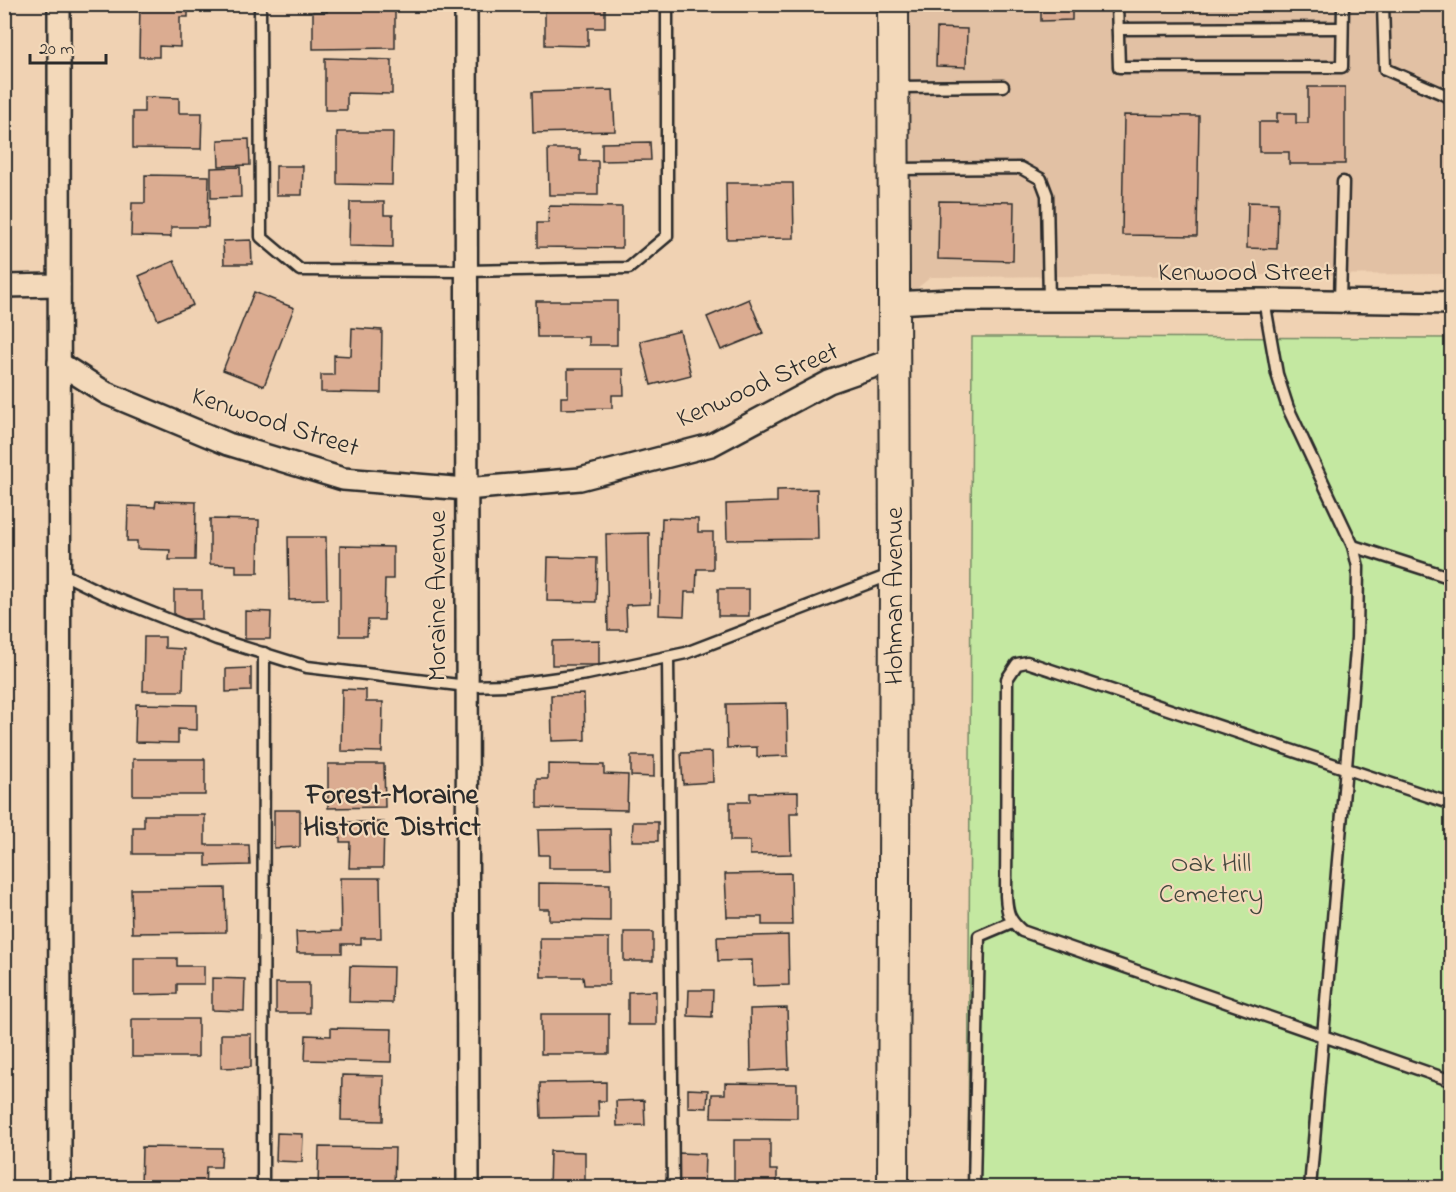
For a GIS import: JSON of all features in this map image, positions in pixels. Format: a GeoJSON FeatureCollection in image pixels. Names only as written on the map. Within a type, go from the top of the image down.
{"type":"FeatureCollection","features":[{"type":"Feature","properties":{"kind":"main road","name":"Hohman Avenue"},"geometry":{"type":"LineString","coordinates":[[892,4],[895,303],[893,1188]]}},
{"type":"Feature","properties":{"kind":"street"},"geometry":{"type":"LineString","coordinates":[[59,4],[60,1188]]}},
{"type":"Feature","properties":{"kind":"street","name":"Moraine Avenue"},"geometry":{"type":"LineString","coordinates":[[466,4],[468,1188]]}},
{"type":"Feature","properties":{"kind":"street"},"geometry":{"type":"LineString","coordinates":[[4,286],[59,285]]}},
{"type":"Feature","properties":{"kind":"street","name":"Kenwood Street"},"geometry":{"type":"LineString","coordinates":[[895,303],[1264,300],[1452,303]]}},
{"type":"Feature","properties":{"kind":"street","name":"Kenwood Street"},"geometry":{"type":"LineString","coordinates":[[59,363],[106,393],[240,448],[343,479],[466,489],[580,479],[711,445],[829,382],[895,359]]}},
{"type":"Feature","properties":{"kind":"lane"},"geometry":{"type":"LineString","coordinates":[[260,4],[261,237],[300,270],[466,271],[629,268],[667,236],[667,4]]}},
{"type":"Feature","properties":{"kind":"lane"},"geometry":{"type":"LineString","coordinates":[[1117,4],[1119,67],[1342,68],[1343,4]]}},
{"type":"Feature","properties":{"kind":"lane"},"geometry":{"type":"LineString","coordinates":[[1383,4],[1385,69],[1452,98]]}},
{"type":"Feature","properties":{"kind":"lane"},"geometry":{"type":"LineString","coordinates":[[1118,29],[1342,28]]}},
{"type":"Feature","properties":{"kind":"lane"},"geometry":{"type":"LineString","coordinates":[[893,87],[1003,86]]}},
{"type":"Feature","properties":{"kind":"lane"},"geometry":{"type":"LineString","coordinates":[[894,169],[1021,168],[1041,179],[1047,195],[1049,301]]}},
{"type":"Feature","properties":{"kind":"lane"},"geometry":{"type":"LineString","coordinates":[[1340,302],[1343,182]]}},
{"type":"Feature","properties":{"kind":"lane"},"geometry":{"type":"LineString","coordinates":[[1264,300],[1277,374],[1288,408],[1353,546],[1358,567],[1357,638],[1310,1188]]}},
{"type":"Feature","properties":{"kind":"lane"},"geometry":{"type":"LineString","coordinates":[[1353,546],[1452,578]]}},
{"type":"Feature","properties":{"kind":"lane"},"geometry":{"type":"LineString","coordinates":[[59,572],[114,598],[217,639],[307,667],[467,686],[508,685],[587,674],[686,653],[895,572]]}},
{"type":"Feature","properties":{"kind":"lane"},"geometry":{"type":"LineString","coordinates":[[263,1188],[264,653]]}},
{"type":"Feature","properties":{"kind":"lane"},"geometry":{"type":"LineString","coordinates":[[668,657],[673,1188]]}},
{"type":"Feature","properties":{"kind":"lane"},"geometry":{"type":"LineString","coordinates":[[1452,804],[1027,662],[1017,664],[1007,679],[1006,896],[1007,912],[1012,922],[1022,931],[1323,1034],[1452,1081]]}},
{"type":"Feature","properties":{"kind":"lane"},"geometry":{"type":"LineString","coordinates":[[974,1188],[979,936],[1012,922]]}},
{"type":"Feature","properties":{"kind":"shaded area"},"geometry":{"type":"Polygon","coordinates":[[[893,5],[1451,5],[1451,274],[931,277],[896,305],[893,5]]]}},
{"type":"Feature","properties":{"kind":"green space","name":"Oak Hill Cemetery"},"geometry":{"type":"Polygon","coordinates":[[[972,337],[1451,338],[1451,1187],[968,1188],[972,337]]]}},
{"type":"Feature","properties":{"kind":"building"},"geometry":{"type":"Polygon","coordinates":[[[140,4],[188,4],[188,17],[180,17],[180,47],[159,46],[159,57],[139,57],[140,4]]]}},
{"type":"Feature","properties":{"kind":"building"},"geometry":{"type":"Polygon","coordinates":[[[327,4],[395,5],[395,48],[313,49],[313,12],[327,12],[327,4]]]}},
{"type":"Feature","properties":{"kind":"building"},"geometry":{"type":"Polygon","coordinates":[[[545,4],[605,4],[605,28],[588,28],[588,46],[545,45],[545,4]]]}},
{"type":"Feature","properties":{"kind":"building"},"geometry":{"type":"Polygon","coordinates":[[[1041,4],[1072,4],[1072,20],[1041,21],[1041,4]]]}},
{"type":"Feature","properties":{"kind":"building"},"geometry":{"type":"Polygon","coordinates":[[[937,28],[967,29],[966,67],[936,66],[937,28]]]}},
{"type":"Feature","properties":{"kind":"building"},"geometry":{"type":"Polygon","coordinates":[[[325,58],[392,60],[392,94],[347,93],[347,110],[325,110],[325,58]]]}},
{"type":"Feature","properties":{"kind":"building"},"geometry":{"type":"Polygon","coordinates":[[[1308,87],[1345,87],[1345,164],[1289,164],[1289,152],[1259,152],[1259,122],[1277,122],[1277,113],[1296,113],[1296,123],[1308,123],[1308,87]]]}},
{"type":"Feature","properties":{"kind":"building"},"geometry":{"type":"Polygon","coordinates":[[[613,90],[615,131],[533,133],[532,92],[613,90]]]}},
{"type":"Feature","properties":{"kind":"building"},"geometry":{"type":"Polygon","coordinates":[[[144,97],[179,98],[179,113],[202,113],[201,149],[133,148],[133,112],[144,112],[144,97]]]}},
{"type":"Feature","properties":{"kind":"building"},"geometry":{"type":"Polygon","coordinates":[[[1124,115],[1199,116],[1197,236],[1122,235],[1124,115]]]}},
{"type":"Feature","properties":{"kind":"building"},"geometry":{"type":"Polygon","coordinates":[[[337,132],[393,132],[392,185],[337,184],[337,132]]]}},
{"type":"Feature","properties":{"kind":"building"},"geometry":{"type":"Polygon","coordinates":[[[249,139],[250,165],[219,166],[218,140],[249,139]]]}},
{"type":"Feature","properties":{"kind":"building"},"geometry":{"type":"Polygon","coordinates":[[[650,142],[651,160],[602,161],[602,143],[650,142]]]}},
{"type":"Feature","properties":{"kind":"building"},"geometry":{"type":"Polygon","coordinates":[[[548,149],[580,149],[580,161],[598,161],[598,195],[549,195],[548,149]]]}},
{"type":"Feature","properties":{"kind":"building"},"geometry":{"type":"Polygon","coordinates":[[[276,166],[303,166],[302,195],[276,195],[276,166]]]}},
{"type":"Feature","properties":{"kind":"building"},"geometry":{"type":"Polygon","coordinates":[[[240,167],[241,197],[211,198],[211,168],[240,167]]]}},
{"type":"Feature","properties":{"kind":"building"},"geometry":{"type":"Polygon","coordinates":[[[145,175],[209,176],[208,227],[171,227],[171,237],[131,236],[132,203],[145,203],[145,175]]]}},
{"type":"Feature","properties":{"kind":"building"},"geometry":{"type":"Polygon","coordinates":[[[726,183],[793,183],[794,238],[727,239],[726,183]]]}},
{"type":"Feature","properties":{"kind":"building"},"geometry":{"type":"Polygon","coordinates":[[[939,201],[1014,202],[1013,261],[938,259],[939,201]]]}},
{"type":"Feature","properties":{"kind":"building"},"geometry":{"type":"Polygon","coordinates":[[[350,202],[384,202],[384,215],[393,215],[393,247],[349,246],[350,202]]]}},
{"type":"Feature","properties":{"kind":"building"},"geometry":{"type":"Polygon","coordinates":[[[1248,202],[1278,203],[1277,249],[1247,248],[1248,202]]]}},
{"type":"Feature","properties":{"kind":"building"},"geometry":{"type":"Polygon","coordinates":[[[549,206],[622,207],[622,248],[537,247],[537,223],[548,223],[549,206]]]}},
{"type":"Feature","properties":{"kind":"building"},"geometry":{"type":"Polygon","coordinates":[[[251,240],[252,264],[224,264],[223,241],[251,240]]]}},
{"type":"Feature","properties":{"kind":"building"},"geometry":{"type":"Polygon","coordinates":[[[174,261],[193,305],[158,320],[139,276],[174,261]]]}},
{"type":"Feature","properties":{"kind":"building"},"geometry":{"type":"Polygon","coordinates":[[[254,292],[294,308],[264,386],[223,370],[254,292]]]}},
{"type":"Feature","properties":{"kind":"building"},"geometry":{"type":"Polygon","coordinates":[[[749,299],[763,333],[721,350],[707,317],[749,299]]]}},
{"type":"Feature","properties":{"kind":"building"},"geometry":{"type":"Polygon","coordinates":[[[536,301],[617,301],[617,345],[589,345],[589,337],[537,337],[536,301]]]}},
{"type":"Feature","properties":{"kind":"building"},"geometry":{"type":"Polygon","coordinates":[[[352,328],[382,330],[381,393],[321,392],[321,375],[334,375],[334,355],[351,356],[352,328]]]}},
{"type":"Feature","properties":{"kind":"building"},"geometry":{"type":"Polygon","coordinates":[[[680,331],[691,375],[651,385],[640,341],[680,331]]]}},
{"type":"Feature","properties":{"kind":"building"},"geometry":{"type":"Polygon","coordinates":[[[568,369],[623,369],[624,395],[612,395],[612,408],[561,409],[561,397],[568,397],[568,369]]]}},
{"type":"Feature","properties":{"kind":"building"},"geometry":{"type":"Polygon","coordinates":[[[817,489],[818,539],[727,540],[726,504],[777,502],[777,490],[817,489]]]}},
{"type":"Feature","properties":{"kind":"building"},"geometry":{"type":"Polygon","coordinates":[[[156,501],[196,502],[195,560],[169,560],[170,550],[137,549],[137,541],[127,541],[128,506],[155,507],[156,501]]]}},
{"type":"Feature","properties":{"kind":"building"},"geometry":{"type":"Polygon","coordinates":[[[662,518],[698,519],[698,532],[713,532],[713,569],[697,569],[696,592],[685,592],[684,616],[659,615],[662,518]]]}},
{"type":"Feature","properties":{"kind":"building"},"geometry":{"type":"Polygon","coordinates":[[[210,519],[259,520],[258,573],[236,573],[236,565],[210,564],[210,519]]]}},
{"type":"Feature","properties":{"kind":"building"},"geometry":{"type":"Polygon","coordinates":[[[649,533],[650,604],[626,605],[627,630],[608,630],[606,534],[649,533]]]}},
{"type":"Feature","properties":{"kind":"building"},"geometry":{"type":"Polygon","coordinates":[[[288,537],[326,537],[327,599],[289,600],[288,537]]]}},
{"type":"Feature","properties":{"kind":"building"},"geometry":{"type":"Polygon","coordinates":[[[340,546],[393,547],[393,579],[385,579],[384,620],[368,620],[367,636],[340,636],[340,546]]]}},
{"type":"Feature","properties":{"kind":"building"},"geometry":{"type":"Polygon","coordinates":[[[548,557],[597,558],[596,602],[547,601],[548,557]]]}},
{"type":"Feature","properties":{"kind":"building"},"geometry":{"type":"Polygon","coordinates":[[[718,589],[749,589],[749,616],[718,616],[718,589]]]}},
{"type":"Feature","properties":{"kind":"building"},"geometry":{"type":"Polygon","coordinates":[[[174,590],[202,590],[202,619],[174,619],[174,590]]]}},
{"type":"Feature","properties":{"kind":"building"},"geometry":{"type":"Polygon","coordinates":[[[245,611],[271,612],[270,639],[245,639],[245,611]]]}},
{"type":"Feature","properties":{"kind":"building"},"geometry":{"type":"Polygon","coordinates":[[[144,637],[165,637],[165,648],[184,649],[183,691],[143,691],[144,637]]]}},
{"type":"Feature","properties":{"kind":"building"},"geometry":{"type":"Polygon","coordinates":[[[599,640],[599,665],[552,665],[552,641],[599,640]]]}},
{"type":"Feature","properties":{"kind":"building"},"geometry":{"type":"Polygon","coordinates":[[[251,668],[251,691],[226,692],[226,669],[251,668]]]}},
{"type":"Feature","properties":{"kind":"building"},"geometry":{"type":"Polygon","coordinates":[[[342,689],[366,690],[366,702],[383,702],[382,752],[341,751],[342,689]]]}},
{"type":"Feature","properties":{"kind":"building"},"geometry":{"type":"Polygon","coordinates":[[[584,694],[585,740],[552,741],[551,695],[584,694]]]}},
{"type":"Feature","properties":{"kind":"building"},"geometry":{"type":"Polygon","coordinates":[[[787,703],[788,756],[757,757],[757,747],[727,748],[726,704],[787,703]]]}},
{"type":"Feature","properties":{"kind":"building"},"geometry":{"type":"Polygon","coordinates":[[[136,704],[197,705],[197,730],[178,729],[178,743],[135,742],[136,704]]]}},
{"type":"Feature","properties":{"kind":"building"},"geometry":{"type":"Polygon","coordinates":[[[712,752],[713,782],[683,784],[681,753],[712,752]]]}},
{"type":"Feature","properties":{"kind":"building"},"geometry":{"type":"Polygon","coordinates":[[[631,756],[654,756],[654,777],[631,776],[631,756]]]}},
{"type":"Feature","properties":{"kind":"building"},"geometry":{"type":"Polygon","coordinates":[[[133,759],[205,759],[205,795],[133,795],[133,759]]]}},
{"type":"Feature","properties":{"kind":"building"},"geometry":{"type":"Polygon","coordinates":[[[328,764],[384,764],[385,807],[328,808],[328,764]]]}},
{"type":"Feature","properties":{"kind":"building"},"geometry":{"type":"Polygon","coordinates":[[[548,764],[604,765],[604,774],[628,775],[627,810],[537,808],[537,779],[548,779],[548,764]]]}},
{"type":"Feature","properties":{"kind":"building"},"geometry":{"type":"Polygon","coordinates":[[[798,792],[798,813],[790,813],[791,854],[750,855],[750,841],[730,841],[730,802],[750,802],[750,793],[798,792]]]}},
{"type":"Feature","properties":{"kind":"building"},"geometry":{"type":"Polygon","coordinates":[[[274,810],[300,810],[300,847],[274,848],[274,810]]]}},
{"type":"Feature","properties":{"kind":"building"},"geometry":{"type":"Polygon","coordinates":[[[144,815],[205,815],[205,845],[249,845],[250,865],[206,866],[206,854],[133,854],[133,827],[144,827],[144,815]]]}},
{"type":"Feature","properties":{"kind":"building"},"geometry":{"type":"Polygon","coordinates":[[[340,822],[384,822],[383,868],[349,868],[350,842],[340,842],[340,822]]]}},
{"type":"Feature","properties":{"kind":"building"},"geometry":{"type":"Polygon","coordinates":[[[633,822],[658,822],[658,841],[632,841],[633,822]]]}},
{"type":"Feature","properties":{"kind":"building"},"geometry":{"type":"Polygon","coordinates":[[[610,829],[611,868],[549,868],[549,855],[539,855],[538,830],[610,829]]]}},
{"type":"Feature","properties":{"kind":"building"},"geometry":{"type":"Polygon","coordinates":[[[791,873],[792,925],[762,925],[762,917],[727,917],[725,874],[791,873]]]}},
{"type":"Feature","properties":{"kind":"building"},"geometry":{"type":"Polygon","coordinates":[[[340,878],[380,878],[381,938],[361,938],[361,944],[342,944],[342,953],[297,953],[296,932],[341,931],[340,878]]]}},
{"type":"Feature","properties":{"kind":"building"},"geometry":{"type":"Polygon","coordinates":[[[539,883],[610,884],[610,921],[549,920],[549,909],[539,909],[539,883]]]}},
{"type":"Feature","properties":{"kind":"building"},"geometry":{"type":"Polygon","coordinates":[[[225,888],[226,932],[132,933],[131,889],[225,888]]]}},
{"type":"Feature","properties":{"kind":"building"},"geometry":{"type":"Polygon","coordinates":[[[624,932],[653,932],[653,961],[624,961],[624,932]]]}},
{"type":"Feature","properties":{"kind":"building"},"geometry":{"type":"Polygon","coordinates":[[[788,935],[789,985],[753,986],[752,960],[718,961],[717,937],[788,935]]]}},
{"type":"Feature","properties":{"kind":"building"},"geometry":{"type":"Polygon","coordinates":[[[540,938],[609,938],[609,985],[584,985],[583,977],[541,977],[540,938]]]}},
{"type":"Feature","properties":{"kind":"building"},"geometry":{"type":"Polygon","coordinates":[[[134,958],[177,958],[177,966],[204,966],[204,984],[177,984],[177,994],[134,995],[134,958]]]}},
{"type":"Feature","properties":{"kind":"building"},"geometry":{"type":"Polygon","coordinates":[[[350,966],[393,967],[392,1003],[349,1002],[350,966]]]}},
{"type":"Feature","properties":{"kind":"building"},"geometry":{"type":"Polygon","coordinates":[[[212,978],[245,979],[244,1011],[212,1010],[212,978]]]}},
{"type":"Feature","properties":{"kind":"building"},"geometry":{"type":"Polygon","coordinates":[[[276,983],[309,983],[309,1013],[276,1013],[276,983]]]}},
{"type":"Feature","properties":{"kind":"building"},"geometry":{"type":"Polygon","coordinates":[[[689,990],[713,990],[712,1017],[688,1016],[689,990]]]}},
{"type":"Feature","properties":{"kind":"building"},"geometry":{"type":"Polygon","coordinates":[[[656,991],[656,1025],[628,1025],[628,992],[656,991]]]}},
{"type":"Feature","properties":{"kind":"building"},"geometry":{"type":"Polygon","coordinates":[[[787,1008],[789,1069],[751,1071],[750,1009],[787,1008]]]}},
{"type":"Feature","properties":{"kind":"building"},"geometry":{"type":"Polygon","coordinates":[[[541,1014],[609,1014],[609,1054],[541,1054],[541,1014]]]}},
{"type":"Feature","properties":{"kind":"building"},"geometry":{"type":"Polygon","coordinates":[[[132,1019],[198,1019],[198,1057],[132,1057],[132,1019]]]}},
{"type":"Feature","properties":{"kind":"building"},"geometry":{"type":"Polygon","coordinates":[[[331,1028],[392,1029],[391,1062],[305,1060],[306,1035],[331,1036],[331,1028]]]}},
{"type":"Feature","properties":{"kind":"building"},"geometry":{"type":"Polygon","coordinates":[[[221,1034],[251,1034],[251,1067],[221,1068],[221,1034]]]}},
{"type":"Feature","properties":{"kind":"building"},"geometry":{"type":"Polygon","coordinates":[[[342,1075],[384,1076],[383,1121],[341,1120],[342,1075]]]}},
{"type":"Feature","properties":{"kind":"building"},"geometry":{"type":"Polygon","coordinates":[[[606,1082],[606,1101],[598,1101],[599,1117],[541,1118],[540,1083],[606,1082]]]}},
{"type":"Feature","properties":{"kind":"building"},"geometry":{"type":"Polygon","coordinates":[[[725,1083],[797,1084],[797,1118],[711,1117],[712,1094],[725,1094],[725,1083]]]}},
{"type":"Feature","properties":{"kind":"building"},"geometry":{"type":"Polygon","coordinates":[[[688,1089],[708,1090],[707,1108],[688,1107],[688,1089]]]}},
{"type":"Feature","properties":{"kind":"building"},"geometry":{"type":"Polygon","coordinates":[[[644,1100],[645,1125],[617,1126],[616,1101],[644,1100]]]}},
{"type":"Feature","properties":{"kind":"building"},"geometry":{"type":"Polygon","coordinates":[[[277,1133],[303,1134],[302,1162],[276,1161],[277,1133]]]}},
{"type":"Feature","properties":{"kind":"building"},"geometry":{"type":"Polygon","coordinates":[[[734,1140],[770,1140],[770,1170],[777,1170],[777,1188],[712,1188],[712,1182],[734,1182],[734,1140]]]}},
{"type":"Feature","properties":{"kind":"building"},"geometry":{"type":"Polygon","coordinates":[[[142,1147],[222,1148],[221,1167],[206,1167],[205,1188],[141,1187],[142,1147]]]}},
{"type":"Feature","properties":{"kind":"building"},"geometry":{"type":"Polygon","coordinates":[[[319,1147],[395,1148],[394,1188],[318,1188],[319,1147]]]}},
{"type":"Feature","properties":{"kind":"building"},"geometry":{"type":"Polygon","coordinates":[[[550,1151],[585,1152],[585,1186],[549,1188],[550,1151]]]}},
{"type":"Feature","properties":{"kind":"building"},"geometry":{"type":"Polygon","coordinates":[[[679,1153],[705,1154],[704,1188],[678,1188],[679,1153]]]}},
{"type":"Feature","properties":{"kind":"district","name":"Forest-Moraine Historic District"},"geometry":{"type":"Point","coordinates":[392,812]}}]}
